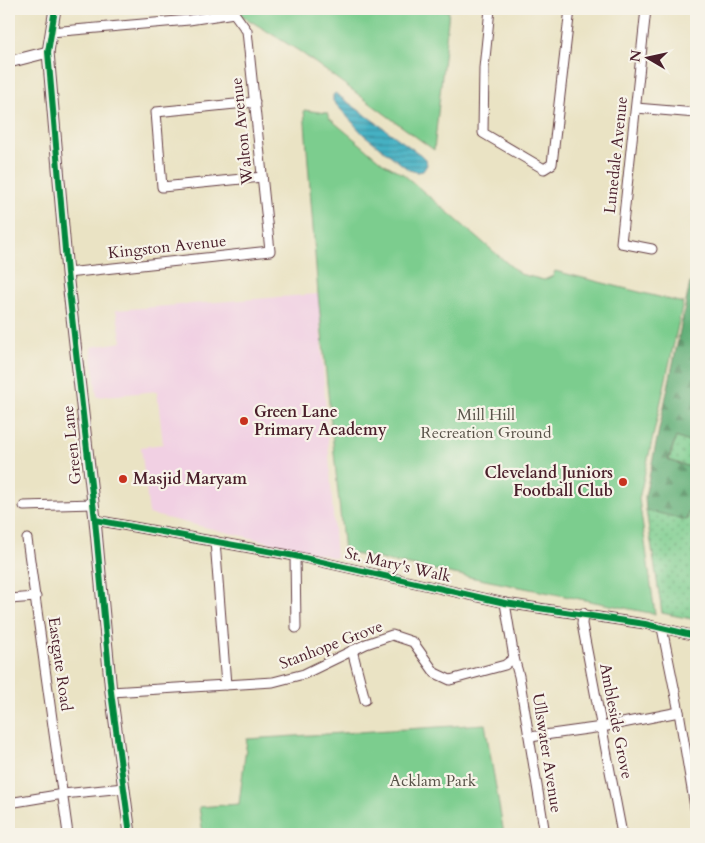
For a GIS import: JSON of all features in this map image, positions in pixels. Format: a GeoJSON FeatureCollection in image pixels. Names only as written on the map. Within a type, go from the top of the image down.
{"type":"FeatureCollection","features":[{"type":"Feature","properties":{"kind":"street","name":"Green Lane"},"geometry":{"type":"LineString","coordinates":[[55,9],[48,52],[67,273],[95,520],[111,692],[130,834]]}},
{"type":"Feature","properties":{"kind":"street"},"geometry":{"type":"LineString","coordinates":[[490,9],[484,68],[483,133],[544,169],[552,164],[570,9]]}},
{"type":"Feature","properties":{"kind":"street","name":"Lunedale Avenue"},"geometry":{"type":"LineString","coordinates":[[646,9],[621,243],[652,249]]}},
{"type":"Feature","properties":{"kind":"street"},"geometry":{"type":"LineString","coordinates":[[51,32],[188,20],[235,11]]}},
{"type":"Feature","properties":{"kind":"street","name":"Walton Avenue"},"geometry":{"type":"LineString","coordinates":[[235,11],[248,31],[270,251]]}},
{"type":"Feature","properties":{"kind":"street"},"geometry":{"type":"LineString","coordinates":[[9,62],[48,52]]}},
{"type":"Feature","properties":{"kind":"street"},"geometry":{"type":"LineString","coordinates":[[255,102],[156,112],[162,187],[262,178]]}},
{"type":"Feature","properties":{"kind":"street"},"geometry":{"type":"LineString","coordinates":[[636,108],[696,113]]}},
{"type":"Feature","properties":{"kind":"street","name":"Kingston Avenue"},"geometry":{"type":"LineString","coordinates":[[67,273],[270,251]]}},
{"type":"Feature","properties":{"kind":"street"},"geometry":{"type":"LineString","coordinates":[[24,506],[93,504]]}},
{"type":"Feature","properties":{"kind":"street","name":"St. Mary's Walk"},"geometry":{"type":"LineString","coordinates":[[95,520],[295,556],[505,603],[583,613],[645,624],[696,636]]}},
{"type":"Feature","properties":{"kind":"street","name":"Eastgate Road"},"geometry":{"type":"LineString","coordinates":[[27,538],[68,834]]}},
{"type":"Feature","properties":{"kind":"street"},"geometry":{"type":"LineString","coordinates":[[215,541],[226,685]]}},
{"type":"Feature","properties":{"kind":"street"},"geometry":{"type":"LineString","coordinates":[[295,556],[296,628]]}},
{"type":"Feature","properties":{"kind":"street"},"geometry":{"type":"LineString","coordinates":[[9,599],[36,597]]}},
{"type":"Feature","properties":{"kind":"street"},"geometry":{"type":"LineString","coordinates":[[505,603],[514,658]]}},
{"type":"Feature","properties":{"kind":"street","name":"Ambleside Grove"},"geometry":{"type":"LineString","coordinates":[[583,613],[582,624],[622,834]]}},
{"type":"Feature","properties":{"kind":"street"},"geometry":{"type":"LineString","coordinates":[[662,628],[679,712],[696,813]]}},
{"type":"Feature","properties":{"kind":"street","name":"Stanhope Grove"},"geometry":{"type":"LineString","coordinates":[[111,692],[274,682],[304,674],[352,650],[392,635],[413,642],[435,673],[450,680],[505,666],[514,658]]}},
{"type":"Feature","properties":{"kind":"street"},"geometry":{"type":"LineString","coordinates":[[352,650],[364,700]]}},
{"type":"Feature","properties":{"kind":"street","name":"Ullswater Avenue"},"geometry":{"type":"LineString","coordinates":[[514,658],[520,676],[545,834]]}},
{"type":"Feature","properties":{"kind":"street"},"geometry":{"type":"LineString","coordinates":[[530,737],[679,712]]}},
{"type":"Feature","properties":{"kind":"street"},"geometry":{"type":"LineString","coordinates":[[9,803],[63,794],[124,788]]}},
{"type":"Feature","properties":{"kind":"shaded area","name":"Green Lane Primary Academy"},"geometry":{"type":"Polygon","coordinates":[[[318,294],[336,558],[149,514],[141,447],[163,444],[157,391],[97,397],[91,347],[122,342],[116,310],[318,294]]]}},
{"type":"Feature","properties":{"kind":"green space"},"geometry":{"type":"Polygon","coordinates":[[[241,9],[425,9],[449,11],[434,150],[299,51],[241,15],[241,9]]]}},
{"type":"Feature","properties":{"kind":"green space","name":"Mill Hill Recreation Ground"},"geometry":{"type":"Polygon","coordinates":[[[304,110],[327,113],[329,118],[383,163],[403,174],[520,274],[544,280],[553,276],[555,271],[683,303],[639,499],[655,614],[344,552],[318,294],[304,110]]]}},
{"type":"Feature","properties":{"kind":"green space"},"geometry":{"type":"Polygon","coordinates":[[[690,283],[696,284],[696,445],[676,437],[668,460],[696,469],[696,487],[686,520],[646,510],[645,496],[690,283]]]}},
{"type":"Feature","properties":{"kind":"green space"},"geometry":{"type":"Polygon","coordinates":[[[676,437],[696,445],[696,469],[669,460],[676,437]]]}},
{"type":"Feature","properties":{"kind":"green space"},"geometry":{"type":"Polygon","coordinates":[[[696,487],[696,620],[662,613],[646,510],[687,519],[696,487]]]}},
{"type":"Feature","properties":{"kind":"green space","name":"Acklam Park"},"geometry":{"type":"Polygon","coordinates":[[[485,724],[504,834],[203,834],[199,807],[239,804],[247,739],[485,724]]]}},
{"type":"Feature","properties":{"kind":"water"},"geometry":{"type":"Polygon","coordinates":[[[335,93],[421,155],[426,160],[427,165],[423,171],[409,170],[363,134],[333,101],[335,93]]]}},
{"type":"Feature","properties":{"kind":"cycle path"},"geometry":{"type":"LineString","coordinates":[[55,9],[48,52],[67,273],[95,520],[111,692],[130,834]]}},
{"type":"Feature","properties":{"kind":"cycle path"},"geometry":{"type":"LineString","coordinates":[[95,520],[295,556],[505,603],[645,624],[696,636]]}},
{"type":"Feature","properties":{"kind":"place","name":"Green Lane Primary Academy"},"geometry":{"type":"Point","coordinates":[244,421]}},
{"type":"Feature","properties":{"kind":"place","name":"Masjid Maryam"},"geometry":{"type":"Point","coordinates":[123,479]}},
{"type":"Feature","properties":{"kind":"place","name":"Cleveland Juniors Football Club"},"geometry":{"type":"Point","coordinates":[623,482]}}]}
